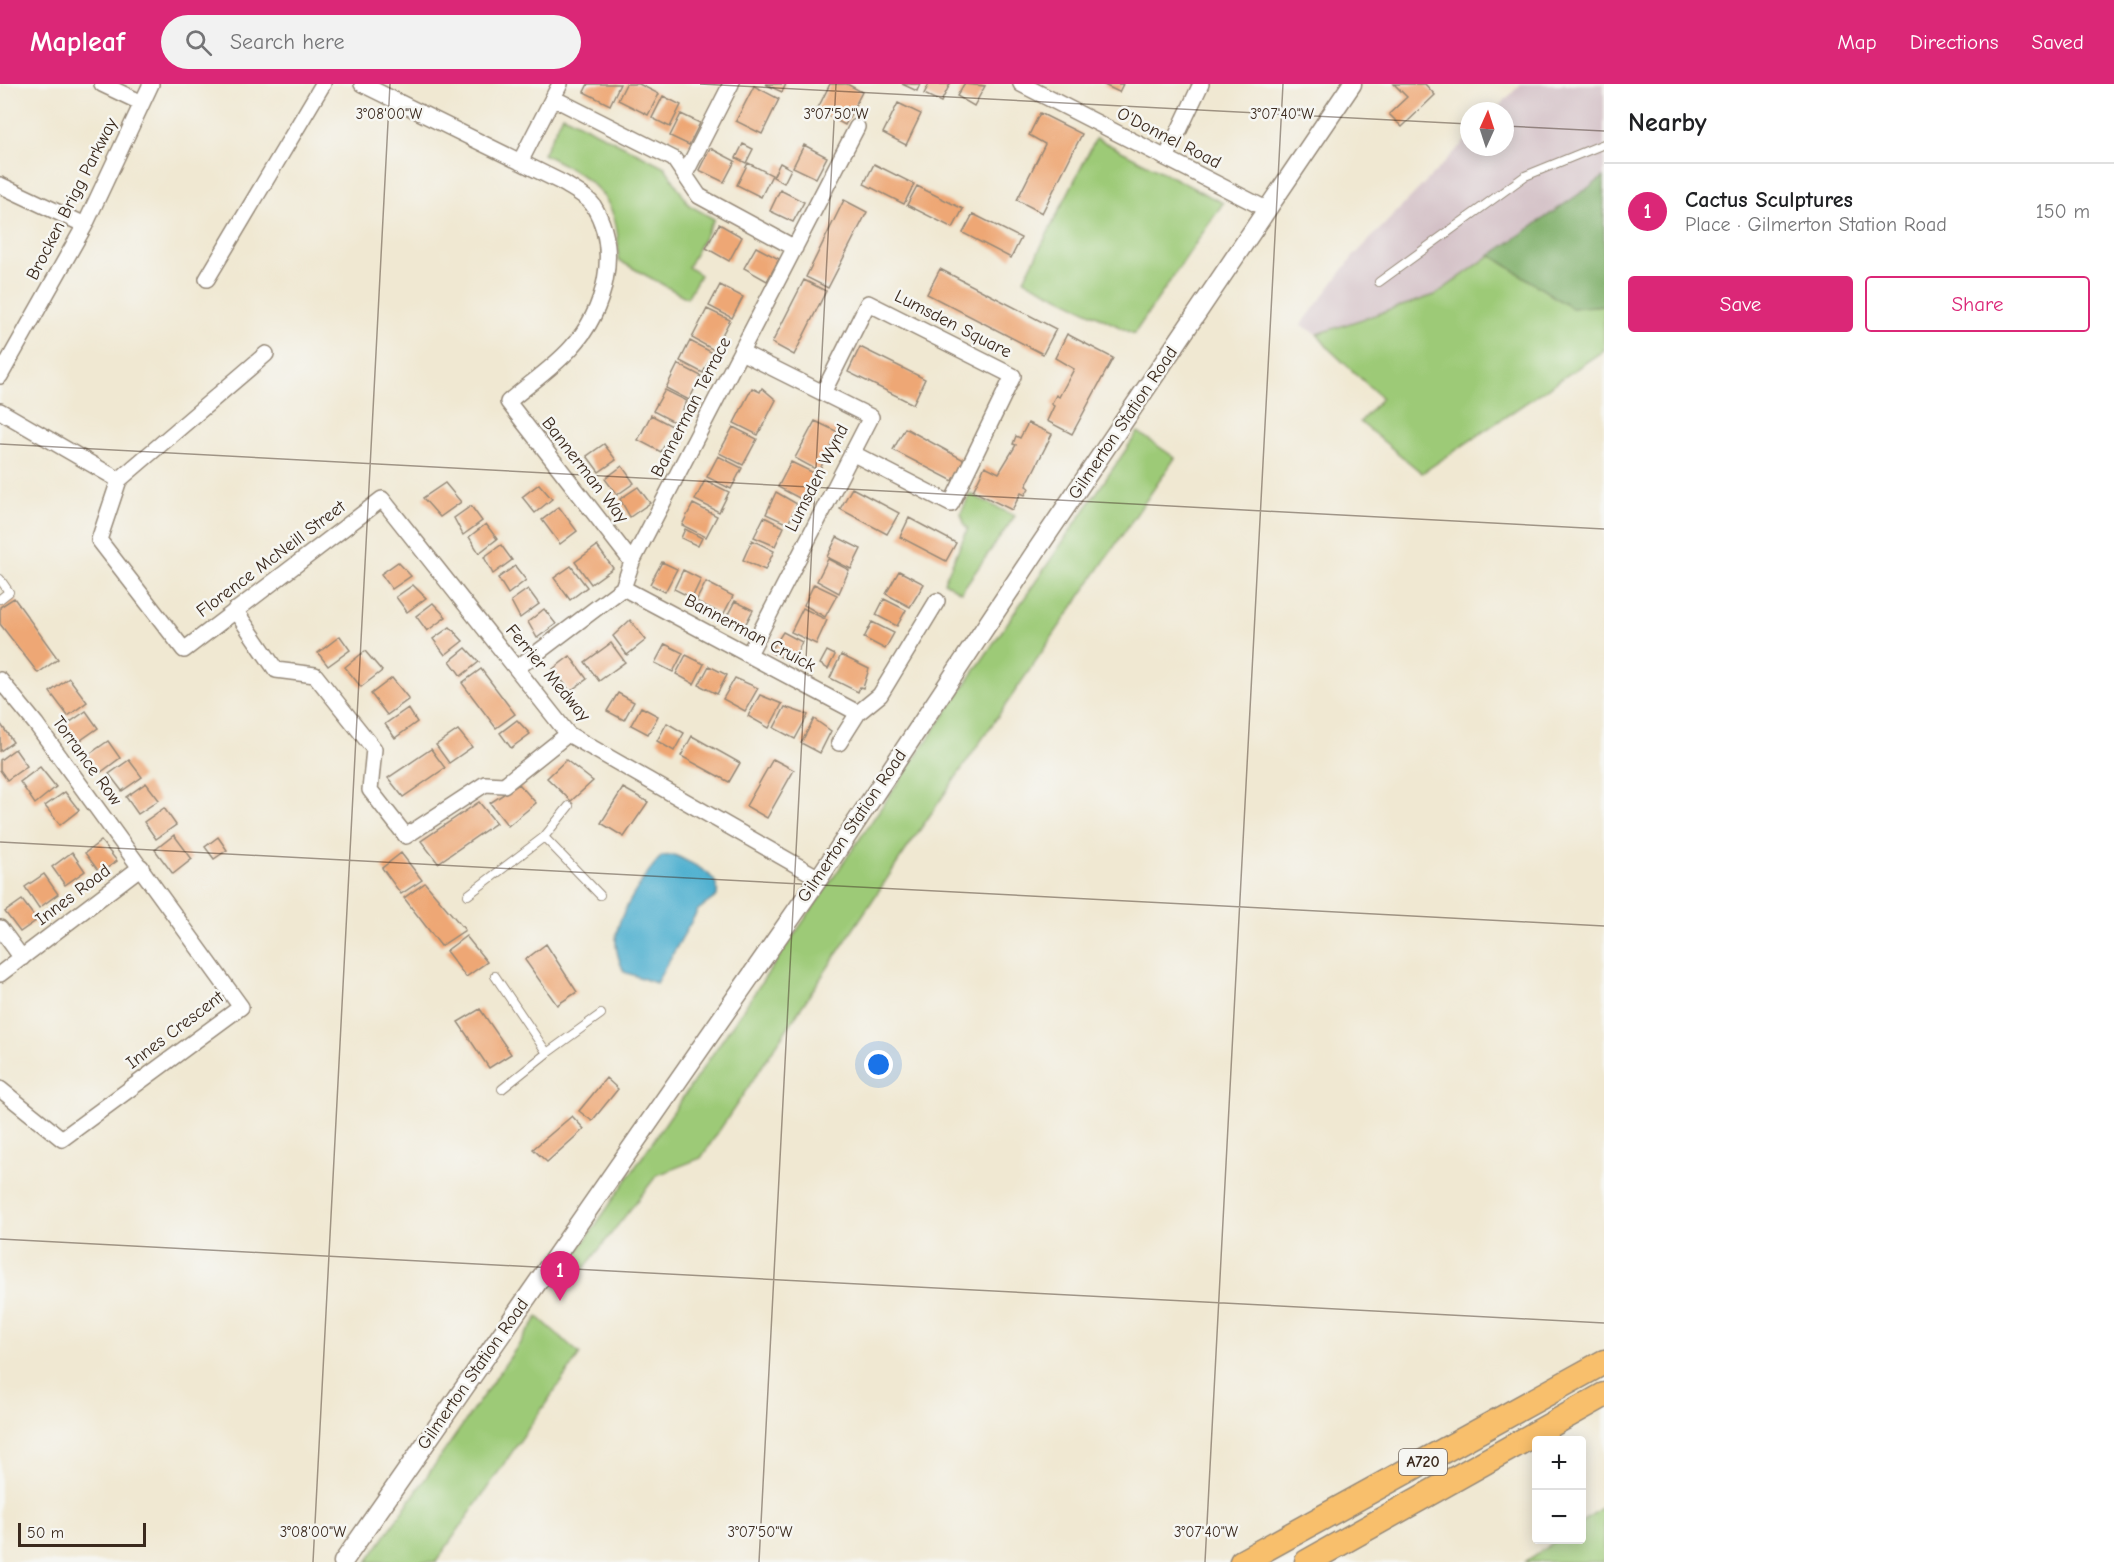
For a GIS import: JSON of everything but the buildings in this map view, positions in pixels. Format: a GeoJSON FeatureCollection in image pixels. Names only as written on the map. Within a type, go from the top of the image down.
{"type":"FeatureCollection","features":[{"type":"Feature","properties":{"kind":"highway","name":"A720"},"geometry":{"type":"LineString","coordinates":[[1242,1562],[1604,1362]]}},
{"type":"Feature","properties":{"kind":"highway","name":"A720"},"geometry":{"type":"LineString","coordinates":[[1307,1562],[1604,1395]]}},
{"type":"Feature","properties":{"kind":"street","name":"Brocken Brigg Parkway"},"geometry":{"type":"LineString","coordinates":[[102,84],[142,103]]}},
{"type":"Feature","properties":{"kind":"street","name":"Brocken Brigg Parkway"},"geometry":{"type":"LineString","coordinates":[[0,376],[85,225],[151,84]]}},
{"type":"Feature","properties":{"kind":"street"},"geometry":{"type":"LineString","coordinates":[[207,279],[322,84]]}},
{"type":"Feature","properties":{"kind":"street"},"geometry":{"type":"LineString","coordinates":[[362,84],[381,88],[520,162],[556,91],[674,159],[699,196],[795,248]]}},
{"type":"Feature","properties":{"kind":"street"},"geometry":{"type":"LineString","coordinates":[[685,174],[730,84]]}},
{"type":"Feature","properties":{"kind":"street","name":"O'Donnel Road"},"geometry":{"type":"LineString","coordinates":[[1022,84],[1266,209]]}},
{"type":"Feature","properties":{"kind":"street"},"geometry":{"type":"LineString","coordinates":[[1166,158],[1201,84]]}},
{"type":"Feature","properties":{"kind":"street","name":"Gilmerton Station Road"},"geometry":{"type":"LineString","coordinates":[[343,1562],[819,878],[1352,84]]}},
{"type":"Feature","properties":{"kind":"street","name":"Bannerman Terrace"},"geometry":{"type":"LineString","coordinates":[[623,588],[632,562],[857,127]]}},
{"type":"Feature","properties":{"kind":"street","name":"Bannerman Way"},"geometry":{"type":"LineString","coordinates":[[520,162],[563,183],[592,203],[604,230],[609,259],[602,296],[588,327],[570,349],[508,402],[632,562]]}},
{"type":"Feature","properties":{"kind":"street"},"geometry":{"type":"LineString","coordinates":[[0,186],[85,225]]}},
{"type":"Feature","properties":{"kind":"street","name":"Lumsden Square"},"geometry":{"type":"LineString","coordinates":[[823,393],[868,303],[1013,376],[951,504],[852,453]]}},
{"type":"Feature","properties":{"kind":"street","name":"Lumsden Wynd"},"geometry":{"type":"LineString","coordinates":[[741,351],[871,417],[749,654]]}},
{"type":"Feature","properties":{"kind":"street"},"geometry":{"type":"LineString","coordinates":[[0,411],[119,480],[266,354]]}},
{"type":"Feature","properties":{"kind":"street","name":"Florence McNeill Street"},"geometry":{"type":"LineString","coordinates":[[119,480],[99,540],[184,650],[382,499]]}},
{"type":"Feature","properties":{"kind":"street","name":"Ferrier Medway"},"geometry":{"type":"LineString","coordinates":[[382,499],[568,734],[819,878]]}},
{"type":"Feature","properties":{"kind":"street"},"geometry":{"type":"LineString","coordinates":[[517,668],[623,588]]}},
{"type":"Feature","properties":{"kind":"street","name":"Bannerman Cruick"},"geometry":{"type":"LineString","coordinates":[[623,588],[858,712]]}},
{"type":"Feature","properties":{"kind":"street"},"geometry":{"type":"LineString","coordinates":[[839,743],[858,712],[880,695],[938,601]]}},
{"type":"Feature","properties":{"kind":"street"},"geometry":{"type":"LineString","coordinates":[[235,610],[276,670],[315,675],[374,750],[370,790],[406,836],[485,784],[504,785],[568,734]]}},
{"type":"Feature","properties":{"kind":"street","name":"Torrance Row"},"geometry":{"type":"LineString","coordinates":[[0,680],[36,724],[141,867]]}},
{"type":"Feature","properties":{"kind":"street","name":"Innes Road"},"geometry":{"type":"LineString","coordinates":[[0,974],[141,867]]}},
{"type":"Feature","properties":{"kind":"street","name":"Innes Crescent"},"geometry":{"type":"LineString","coordinates":[[0,1089],[62,1139],[241,1007],[141,867]]}},
{"type":"Feature","properties":{"kind":"street"},"geometry":{"type":"LineString","coordinates":[[0,928],[22,958]]}},
{"type":"Feature","properties":{"kind":"lane"},"geometry":{"type":"LineString","coordinates":[[1378,282],[1525,176],[1604,144]]}},
{"type":"Feature","properties":{"kind":"lane"},"geometry":{"type":"LineString","coordinates":[[0,579],[9,592],[0,598]]}},
{"type":"Feature","properties":{"kind":"lane"},"geometry":{"type":"LineString","coordinates":[[468,895],[544,837],[569,806]]}},
{"type":"Feature","properties":{"kind":"lane"},"geometry":{"type":"LineString","coordinates":[[544,837],[600,895]]}},
{"type":"Feature","properties":{"kind":"lane"},"geometry":{"type":"LineString","coordinates":[[495,976],[547,1053]]}},
{"type":"Feature","properties":{"kind":"lane"},"geometry":{"type":"LineString","coordinates":[[501,1089],[601,1014]]}},
{"type":"Feature","properties":{"kind":"shaded area"},"geometry":{"type":"Polygon","coordinates":[[[1521,84],[1604,84],[1604,177],[1435,295],[1317,334],[1301,325],[1352,258],[1460,146],[1460,156],[1514,156],[1514,102],[1503,102],[1521,84]]]}},
{"type":"Feature","properties":{"kind":"green space"},"geometry":{"type":"Polygon","coordinates":[[[563,115],[665,167],[689,205],[714,219],[688,267],[700,275],[687,298],[618,260],[615,221],[601,193],[577,172],[543,154],[563,115]]]}},
{"type":"Feature","properties":{"kind":"green space"},"geometry":{"type":"Polygon","coordinates":[[[1096,138],[1223,203],[1134,334],[1024,280],[1096,138]]]}},
{"type":"Feature","properties":{"kind":"green space"},"geometry":{"type":"Polygon","coordinates":[[[1604,177],[1604,305],[1571,308],[1491,255],[1604,177]]]}},
{"type":"Feature","properties":{"kind":"green space"},"geometry":{"type":"Polygon","coordinates":[[[1491,255],[1571,308],[1604,305],[1604,350],[1422,473],[1360,422],[1382,398],[1329,349],[1317,334],[1435,295],[1491,255]]]}},
{"type":"Feature","properties":{"kind":"green space"},"geometry":{"type":"Polygon","coordinates":[[[1138,432],[1175,458],[904,853],[701,1158],[657,1175],[565,1293],[556,1283],[1138,432]]]}},
{"type":"Feature","properties":{"kind":"green space"},"geometry":{"type":"Polygon","coordinates":[[[970,494],[1015,516],[961,592],[944,582],[968,528],[965,526],[961,513],[970,494]]]}},
{"type":"Feature","properties":{"kind":"green space"},"geometry":{"type":"Polygon","coordinates":[[[538,1317],[580,1354],[436,1562],[367,1562],[538,1317]]]}},
{"type":"Feature","properties":{"kind":"green space"},"geometry":{"type":"Polygon","coordinates":[[[1604,1506],[1604,1562],[1525,1562],[1551,1544],[1586,1544],[1586,1519],[1604,1506]]]}},
{"type":"Feature","properties":{"kind":"water"},"geometry":{"type":"Polygon","coordinates":[[[675,855],[697,866],[710,876],[715,882],[717,896],[698,910],[656,983],[624,972],[616,939],[625,910],[650,870],[662,856],[675,855]]]}},
{"type":"Feature","properties":{"kind":"place","name":"Cactus Sculptures"},"geometry":{"type":"Point","coordinates":[560,1301]}}]}
